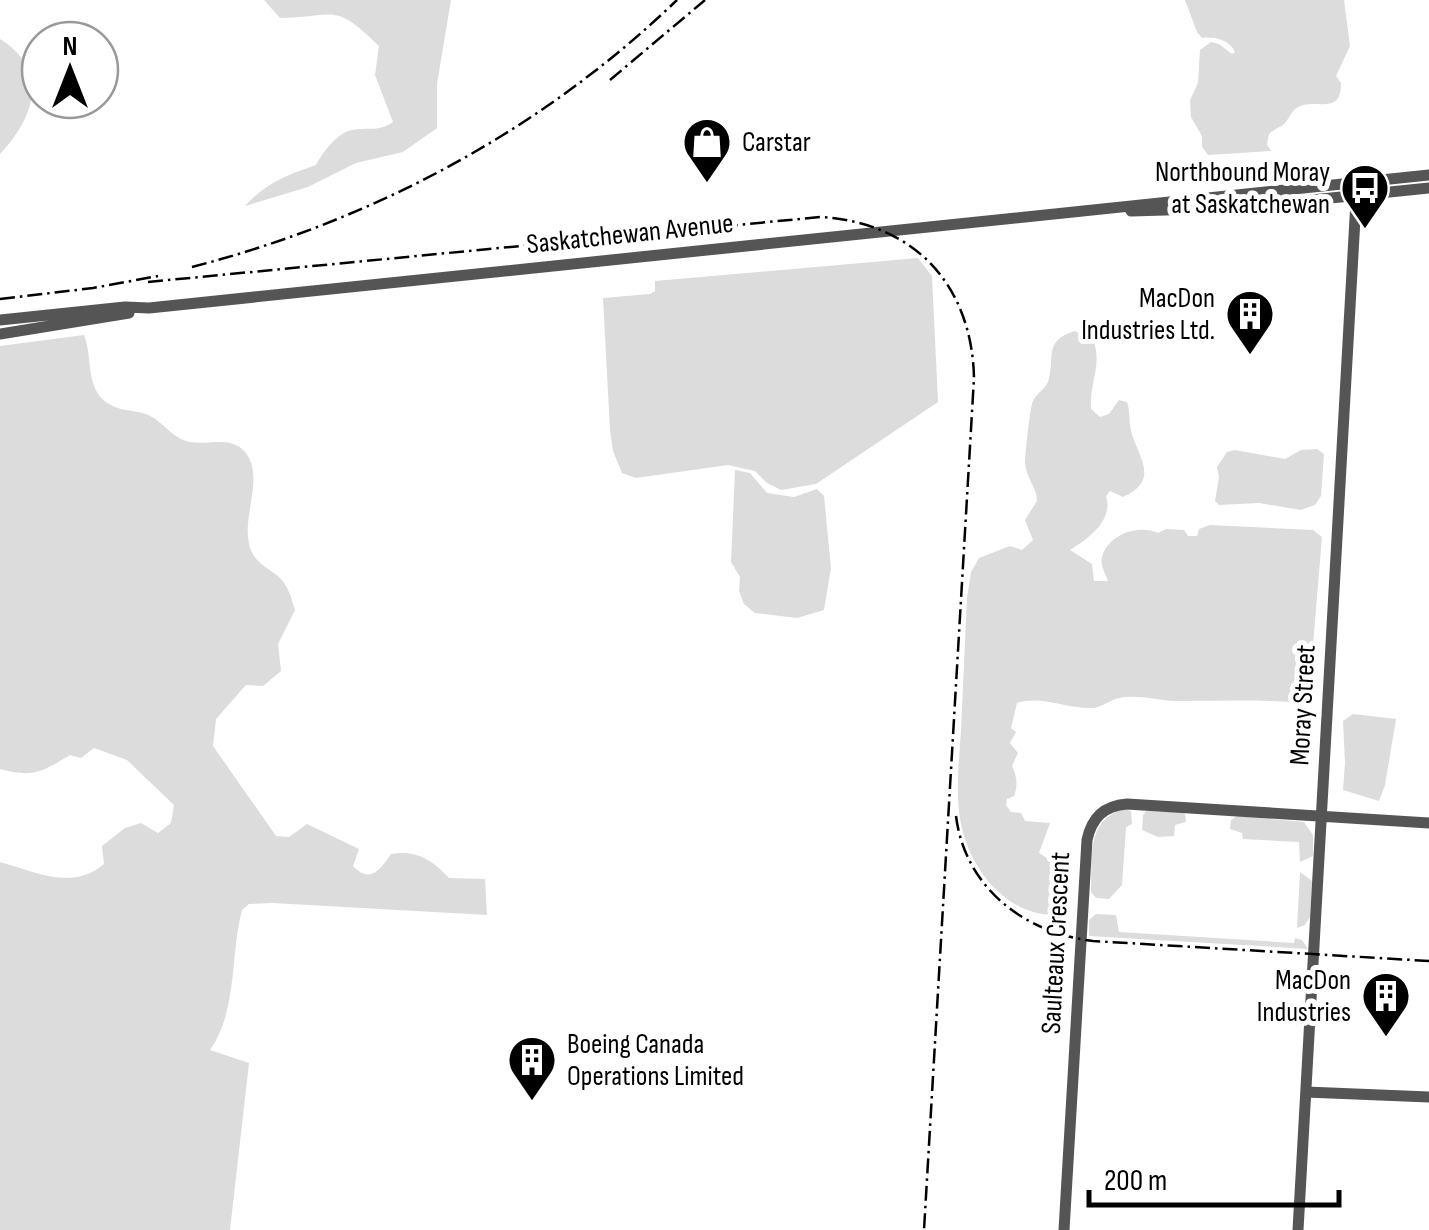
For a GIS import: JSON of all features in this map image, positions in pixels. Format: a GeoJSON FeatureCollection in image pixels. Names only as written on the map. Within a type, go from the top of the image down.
{"type":"FeatureCollection","features":[{"type":"Feature","properties":{"kind":"street","name":"Saskatchewan Avenue"},"geometry":{"type":"LineString","coordinates":[[0,334],[148,308],[1117,210],[1232,208],[1429,175]]}},
{"type":"Feature","properties":{"kind":"street","name":"Saskatchewan Avenue"},"geometry":{"type":"LineString","coordinates":[[1357,189],[1429,188]]}},
{"type":"Feature","properties":{"kind":"street","name":"Moray Street"},"geometry":{"type":"LineString","coordinates":[[1298,1230],[1357,189]]}},
{"type":"Feature","properties":{"kind":"street","name":"Saskatchewan Avenue"},"geometry":{"type":"LineString","coordinates":[[0,320],[148,308]]}},
{"type":"Feature","properties":{"kind":"street","name":"Saulteaux Crescent"},"geometry":{"type":"LineString","coordinates":[[1064,1230],[1087,840],[1092,824],[1108,808],[1127,804],[1429,822]]}},
{"type":"Feature","properties":{"kind":"street"},"geometry":{"type":"LineString","coordinates":[[1306,1092],[1429,1097]]}},
{"type":"Feature","properties":{"kind":"shaded area"},"geometry":{"type":"Polygon","coordinates":[[[264,0],[451,0],[437,84],[437,128],[403,152],[356,163],[308,187],[245,206],[278,181],[316,165],[331,144],[346,132],[393,122],[375,75],[379,46],[342,17],[280,18],[264,0]]]}},
{"type":"Feature","properties":{"kind":"shaded area"},"geometry":{"type":"Polygon","coordinates":[[[1185,0],[1344,0],[1350,46],[1336,76],[1341,83],[1337,99],[1295,109],[1283,125],[1269,134],[1267,144],[1271,151],[1208,155],[1191,117],[1190,100],[1198,83],[1200,50],[1211,42],[1235,52],[1221,40],[1202,38],[1185,0]]]}},
{"type":"Feature","properties":{"kind":"shaded area"},"geometry":{"type":"Polygon","coordinates":[[[0,39],[20,57],[20,120],[24,120],[0,154],[0,39]]]}},
{"type":"Feature","properties":{"kind":"shaded area"},"geometry":{"type":"Polygon","coordinates":[[[918,258],[932,276],[938,402],[816,484],[781,490],[755,471],[728,465],[636,478],[622,473],[610,430],[603,298],[650,294],[655,291],[655,281],[918,258]]]}},
{"type":"Feature","properties":{"kind":"shaded area"},"geometry":{"type":"Polygon","coordinates":[[[1075,331],[1094,342],[1096,351],[1091,409],[1100,417],[1109,414],[1119,400],[1127,402],[1144,474],[1135,490],[1123,497],[1110,491],[1103,521],[1070,550],[1092,564],[1094,581],[1108,581],[1102,563],[1105,549],[1117,537],[1134,531],[1184,530],[1188,536],[1197,536],[1199,529],[1210,525],[1313,530],[1322,537],[1309,693],[1304,703],[1133,697],[1092,708],[1036,701],[1017,703],[1011,728],[1016,732],[1010,743],[1018,753],[1012,766],[1016,788],[1006,805],[1011,812],[1021,813],[1025,821],[1050,823],[1039,853],[1063,868],[1063,893],[1054,915],[1020,907],[982,873],[961,824],[958,778],[971,572],[979,558],[1010,546],[1022,550],[1033,540],[1025,520],[1037,501],[1025,463],[1032,405],[1048,382],[1054,345],[1075,331]]]}},
{"type":"Feature","properties":{"kind":"shaded area"},"geometry":{"type":"Polygon","coordinates":[[[84,335],[91,376],[105,401],[148,415],[184,440],[235,445],[252,467],[248,526],[251,551],[284,583],[295,610],[278,644],[281,671],[263,686],[246,685],[216,719],[213,746],[276,836],[289,837],[307,824],[359,849],[353,866],[365,874],[379,870],[391,854],[400,853],[423,858],[449,878],[485,879],[487,915],[273,903],[249,904],[242,910],[225,1018],[210,1050],[249,1063],[230,1230],[0,1230],[0,862],[54,877],[92,872],[104,864],[102,846],[125,828],[141,823],[158,833],[171,823],[174,805],[127,760],[94,748],[81,758],[70,755],[37,772],[0,769],[0,346],[84,335]]]}},
{"type":"Feature","properties":{"kind":"shaded area"},"geometry":{"type":"Polygon","coordinates":[[[1317,449],[1324,454],[1321,496],[1315,505],[1301,510],[1259,503],[1219,505],[1215,501],[1217,467],[1227,452],[1285,459],[1301,450],[1317,449]]]}},
{"type":"Feature","properties":{"kind":"shaded area"},"geometry":{"type":"Polygon","coordinates":[[[735,470],[750,473],[767,493],[794,497],[817,489],[824,496],[831,568],[824,610],[797,618],[755,613],[744,604],[739,591],[740,577],[731,562],[735,470]]]}},
{"type":"Feature","properties":{"kind":"shaded area"},"geometry":{"type":"Polygon","coordinates":[[[1353,714],[1396,719],[1379,801],[1343,790],[1343,721],[1353,714]]]}},
{"type":"Feature","properties":{"kind":"shaded area"},"geometry":{"type":"Polygon","coordinates":[[[1122,809],[1131,811],[1132,824],[1126,827],[1122,885],[1109,899],[1096,898],[1091,892],[1096,832],[1110,815],[1122,809]]]}},
{"type":"Feature","properties":{"kind":"shaded area"},"geometry":{"type":"Polygon","coordinates":[[[1146,811],[1181,812],[1186,822],[1175,825],[1174,836],[1158,837],[1142,830],[1146,811]]]}},
{"type":"Feature","properties":{"kind":"shaded area"},"geometry":{"type":"Polygon","coordinates":[[[1237,816],[1304,822],[1313,835],[1313,856],[1300,862],[1299,842],[1243,839],[1242,833],[1230,829],[1231,820],[1237,816]]]}},
{"type":"Feature","properties":{"kind":"shaded area"},"geometry":{"type":"Polygon","coordinates":[[[1300,872],[1312,881],[1310,917],[1297,928],[1300,872]]]}},
{"type":"Feature","properties":{"kind":"shaded area"},"geometry":{"type":"Polygon","coordinates":[[[1096,914],[1116,915],[1119,932],[1294,943],[1295,938],[1308,949],[1089,936],[1089,920],[1096,914]]]}},
{"type":"Feature","properties":{"kind":"railway"},"geometry":{"type":"LineString","coordinates":[[192,267],[326,224],[452,165],[570,90],[677,0]]}},
{"type":"Feature","properties":{"kind":"railway"},"geometry":{"type":"LineString","coordinates":[[610,80],[705,0]]}},
{"type":"Feature","properties":{"kind":"railway"},"geometry":{"type":"LineString","coordinates":[[148,282],[820,217],[883,231],[932,264],[962,314],[971,345],[974,378],[924,1230]]}},
{"type":"Feature","properties":{"kind":"railway"},"geometry":{"type":"LineString","coordinates":[[0,299],[158,276]]}},
{"type":"Feature","properties":{"kind":"railway"},"geometry":{"type":"LineString","coordinates":[[956,816],[962,842],[985,885],[1022,917],[1068,936],[1093,941],[1429,961]]}},
{"type":"Feature","properties":{"kind":"place","name":"Carstar"},"geometry":{"type":"Point","coordinates":[707,184]}},
{"type":"Feature","properties":{"kind":"place","name":"Northbound Moray at Saskatchewan"},"geometry":{"type":"Point","coordinates":[1365,230]}},
{"type":"Feature","properties":{"kind":"place","name":"MacDon Industries Ltd."},"geometry":{"type":"Point","coordinates":[1250,356]}},
{"type":"Feature","properties":{"kind":"place","name":"MacDon Industries"},"geometry":{"type":"Point","coordinates":[1386,1038]}},
{"type":"Feature","properties":{"kind":"place","name":"Boeing Canada Operations Limited"},"geometry":{"type":"Point","coordinates":[532,1102]}}]}
